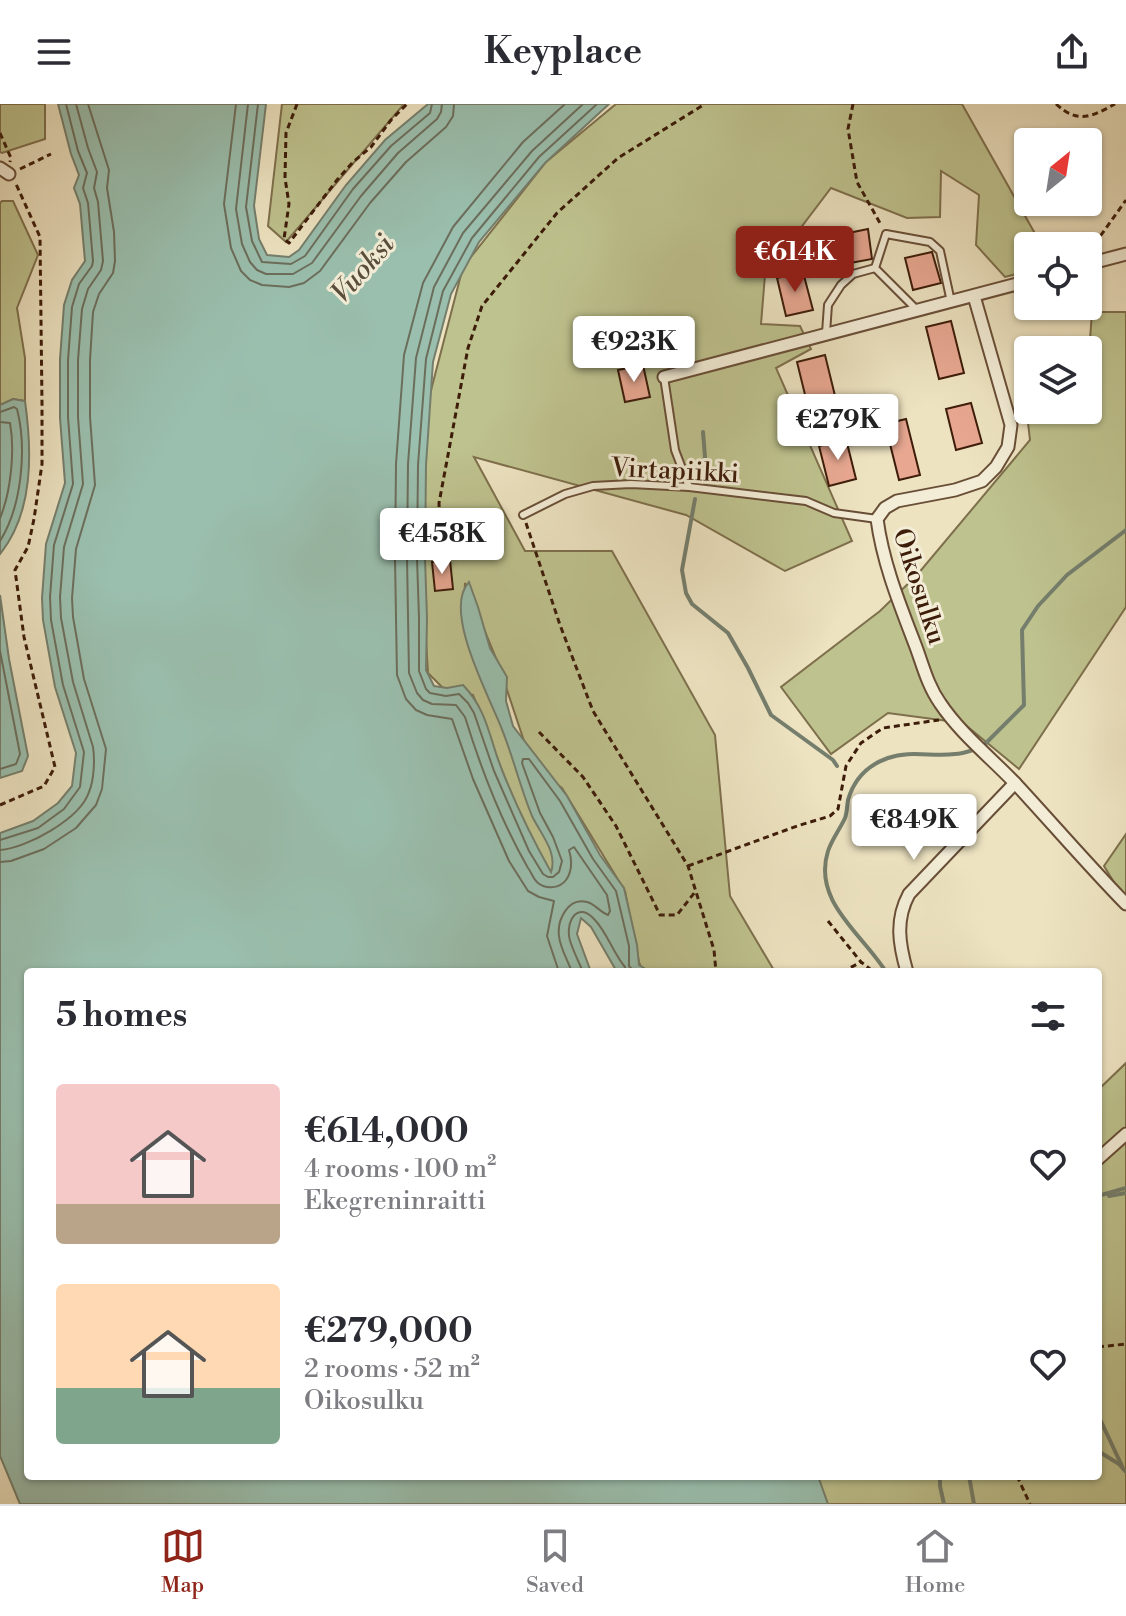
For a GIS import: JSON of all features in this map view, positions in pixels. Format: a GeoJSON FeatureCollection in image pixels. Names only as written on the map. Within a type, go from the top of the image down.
{"type":"FeatureCollection","features":[{"type":"Feature","properties":{"kind":"street"},"geometry":{"type":"LineString","coordinates":[[1102,260],[1126,254]]}},
{"type":"Feature","properties":{"kind":"street"},"geometry":{"type":"LineString","coordinates":[[664,377],[1014,285]]}},
{"type":"Feature","properties":{"kind":"street","name":"Oikosulku"},"geometry":{"type":"LineString","coordinates":[[974,296],[1011,425],[1008,447],[996,467],[982,481],[955,490],[897,501],[885,508],[877,519],[894,593],[931,688],[951,719],[1015,783],[1126,904]]}},
{"type":"Feature","properties":{"kind":"street"},"geometry":{"type":"LineString","coordinates":[[906,968],[898,930],[909,894],[1015,783]]}},
{"type":"Feature","properties":{"kind":"street"},"geometry":{"type":"LineString","coordinates":[[1102,1155],[1126,1134]]}},
{"type":"Feature","properties":{"kind":"lane"},"geometry":{"type":"LineString","coordinates":[[875,268],[886,234],[930,242],[940,251],[951,302]]}},
{"type":"Feature","properties":{"kind":"lane"},"geometry":{"type":"LineString","coordinates":[[875,268],[917,310]]}},
{"type":"Feature","properties":{"kind":"lane"},"geometry":{"type":"LineString","coordinates":[[826,333],[828,305],[841,285],[853,274],[875,268]]}},
{"type":"Feature","properties":{"kind":"lane"},"geometry":{"type":"LineString","coordinates":[[664,377],[675,450],[689,487]]}},
{"type":"Feature","properties":{"kind":"lane","name":"Virtapiikki"},"geometry":{"type":"LineString","coordinates":[[523,515],[565,494],[593,486],[631,484],[689,487],[806,501],[834,513],[877,519]]}},
{"type":"Feature","properties":{"kind":"path"},"geometry":{"type":"LineString","coordinates":[[297,104],[286,133],[285,178],[289,204],[284,239],[289,243],[337,180],[371,147],[407,104]]}},
{"type":"Feature","properties":{"kind":"path"},"geometry":{"type":"LineString","coordinates":[[440,537],[439,503],[468,348],[482,306],[557,213],[618,158],[705,104]]}},
{"type":"Feature","properties":{"kind":"path"},"geometry":{"type":"LineString","coordinates":[[853,104],[848,129],[857,182],[886,234]]}},
{"type":"Feature","properties":{"kind":"path"},"geometry":{"type":"LineString","coordinates":[[1056,104],[1066,114],[1077,117],[1089,116],[1115,104]]}},
{"type":"Feature","properties":{"kind":"path"},"geometry":{"type":"LineString","coordinates":[[0,133],[11,158],[4,171]]}},
{"type":"Feature","properties":{"kind":"path"},"geometry":{"type":"LineString","coordinates":[[4,171],[51,154]]}},
{"type":"Feature","properties":{"kind":"path"},"geometry":{"type":"LineString","coordinates":[[0,805],[44,786],[55,767],[24,637],[15,570],[28,547],[42,464],[40,237],[19,188],[4,171]]}},
{"type":"Feature","properties":{"kind":"path"},"geometry":{"type":"LineString","coordinates":[[1102,233],[1126,200]]}},
{"type":"Feature","properties":{"kind":"path"},"geometry":{"type":"LineString","coordinates":[[523,515],[593,711],[688,866],[714,950],[716,968]]}},
{"type":"Feature","properties":{"kind":"path"},"geometry":{"type":"LineString","coordinates":[[688,866],[830,816],[838,809],[846,766],[861,743],[883,728],[951,719]]}},
{"type":"Feature","properties":{"kind":"path"},"geometry":{"type":"LineString","coordinates":[[539,732],[583,777],[616,826],[660,915],[677,915],[695,892]]}},
{"type":"Feature","properties":{"kind":"path"},"geometry":{"type":"LineString","coordinates":[[828,921],[869,968]]}},
{"type":"Feature","properties":{"kind":"path"},"geometry":{"type":"LineString","coordinates":[[850,968],[861,962]]}},
{"type":"Feature","properties":{"kind":"path"},"geometry":{"type":"LineString","coordinates":[[1102,1347],[1126,1344]]}},
{"type":"Feature","properties":{"kind":"path"},"geometry":{"type":"LineString","coordinates":[[1019,1480],[1030,1504]]}},
{"type":"Feature","properties":{"kind":"green space"},"geometry":{"type":"Polygon","coordinates":[[[0,104],[45,104],[45,139],[0,152],[0,104]]]}},
{"type":"Feature","properties":{"kind":"green space"},"geometry":{"type":"Polygon","coordinates":[[[282,104],[404,104],[286,242],[268,226],[282,104]]]}},
{"type":"Feature","properties":{"kind":"green space"},"geometry":{"type":"Polygon","coordinates":[[[616,104],[962,104],[1014,196],[1014,216],[1025,216],[1034,232],[1014,232],[1014,275],[1005,277],[976,245],[979,195],[941,171],[940,217],[907,218],[831,188],[765,275],[761,324],[800,326],[811,349],[776,368],[852,541],[785,571],[686,515],[474,457],[525,551],[612,551],[715,735],[730,896],[773,968],[641,968],[625,891],[562,788],[547,777],[528,753],[498,663],[465,583],[464,605],[565,878],[558,887],[529,841],[473,695],[445,690],[428,673],[422,574],[423,466],[429,398],[463,267],[546,162],[616,104]]]}},
{"type":"Feature","properties":{"kind":"green space"},"geometry":{"type":"Polygon","coordinates":[[[13,201],[38,255],[17,308],[25,358],[25,401],[13,399],[0,405],[0,203],[13,201]]]}},
{"type":"Feature","properties":{"kind":"green space"},"geometry":{"type":"Polygon","coordinates":[[[1102,312],[1126,312],[1126,607],[1019,769],[963,723],[888,713],[831,754],[781,687],[880,611],[917,575],[1030,440],[1028,424],[1102,424],[1102,336],[1090,336],[1091,320],[1102,320],[1102,312]]]}},
{"type":"Feature","properties":{"kind":"green space"},"geometry":{"type":"Polygon","coordinates":[[[1126,834],[1126,902],[1104,866],[1126,834]]]}},
{"type":"Feature","properties":{"kind":"green space"},"geometry":{"type":"Polygon","coordinates":[[[1126,1063],[1126,1504],[824,1504],[815,1480],[1102,1480],[1102,1086],[1126,1063]]]}},
{"type":"Feature","properties":{"kind":"water","name":"Vuoksi"},"geometry":{"type":"Polygon","coordinates":[[[58,104],[266,104],[254,206],[259,239],[267,255],[289,257],[299,250],[346,185],[385,140],[428,104],[609,104],[545,163],[479,242],[451,294],[433,362],[426,465],[426,670],[434,686],[447,688],[463,685],[478,705],[513,796],[551,872],[550,850],[532,816],[464,632],[462,595],[469,582],[490,648],[507,677],[506,701],[513,726],[567,796],[600,855],[624,888],[639,965],[644,968],[615,968],[591,927],[581,918],[577,934],[590,968],[24,968],[24,1480],[819,1480],[828,1504],[20,1504],[0,1456],[0,833],[33,821],[58,803],[72,786],[76,753],[55,687],[42,598],[46,544],[65,483],[60,418],[64,305],[72,280],[85,261],[80,204],[74,188],[79,175],[58,104]]]}},
{"type":"Feature","properties":{"kind":"water"},"geometry":{"type":"Polygon","coordinates":[[[13,399],[25,401],[29,440],[28,480],[19,519],[0,554],[0,405],[13,399]]]}},
{"type":"Feature","properties":{"kind":"water"},"geometry":{"type":"Polygon","coordinates":[[[0,595],[28,756],[22,771],[0,778],[0,595]]]}},
{"type":"Feature","properties":{"kind":"building"},"geometry":{"type":"Polygon","coordinates":[[[868,229],[872,259],[834,266],[829,237],[868,229]]]}},
{"type":"Feature","properties":{"kind":"building"},"geometry":{"type":"Polygon","coordinates":[[[932,252],[941,283],[913,290],[905,258],[932,252]]]}},
{"type":"Feature","properties":{"kind":"building"},"geometry":{"type":"Polygon","coordinates":[[[803,272],[813,310],[786,316],[777,278],[803,272]]]}},
{"type":"Feature","properties":{"kind":"building"},"geometry":{"type":"Polygon","coordinates":[[[951,321],[964,373],[939,379],[926,327],[951,321]]]}},
{"type":"Feature","properties":{"kind":"building"},"geometry":{"type":"Polygon","coordinates":[[[825,355],[838,408],[810,415],[797,362],[825,355]]]}},
{"type":"Feature","properties":{"kind":"building"},"geometry":{"type":"Polygon","coordinates":[[[643,365],[650,397],[625,402],[618,370],[643,365]]]}},
{"type":"Feature","properties":{"kind":"building"},"geometry":{"type":"Polygon","coordinates":[[[971,403],[982,443],[956,450],[946,409],[971,403]]]}},
{"type":"Feature","properties":{"kind":"building"},"geometry":{"type":"Polygon","coordinates":[[[906,419],[920,475],[899,480],[885,424],[906,419]]]}},
{"type":"Feature","properties":{"kind":"building"},"geometry":{"type":"Polygon","coordinates":[[[846,439],[856,479],[829,486],[819,446],[846,439]]]}},
{"type":"Feature","properties":{"kind":"building"},"geometry":{"type":"Polygon","coordinates":[[[450,560],[453,589],[435,591],[432,562],[450,560]]]}},
{"type":"Feature","properties":{"kind":"waterway"},"geometry":{"type":"LineString","coordinates":[[698,480],[705,457],[703,432]]}},
{"type":"Feature","properties":{"kind":"waterway"},"geometry":{"type":"LineString","coordinates":[[695,499],[682,570],[686,593],[692,604],[728,633],[771,715],[837,766]]}},
{"type":"Feature","properties":{"kind":"waterway"},"geometry":{"type":"LineString","coordinates":[[985,744],[1024,705],[1022,630],[1038,606],[1067,575],[1126,530]]}},
{"type":"Feature","properties":{"kind":"waterway"},"geometry":{"type":"LineString","coordinates":[[883,968],[842,916],[827,886],[825,869],[828,851],[845,818],[851,792],[863,774],[888,758],[905,754],[947,755],[973,750]]}},
{"type":"Feature","properties":{"kind":"waterway"},"geometry":{"type":"LineString","coordinates":[[1102,1195],[1126,1188]]}},
{"type":"Feature","properties":{"kind":"waterway"},"geometry":{"type":"LineString","coordinates":[[1109,1196],[1126,1193]]}},
{"type":"Feature","properties":{"kind":"waterway"},"geometry":{"type":"LineString","coordinates":[[1102,1424],[1122,1466]]}},
{"type":"Feature","properties":{"kind":"waterway"},"geometry":{"type":"LineString","coordinates":[[1102,1453],[1126,1472]]}},
{"type":"Feature","properties":{"kind":"waterway"},"geometry":{"type":"LineString","coordinates":[[940,1480],[944,1504]]}},
{"type":"Feature","properties":{"kind":"waterway"},"geometry":{"type":"LineString","coordinates":[[970,1480],[974,1504]]}}]}
